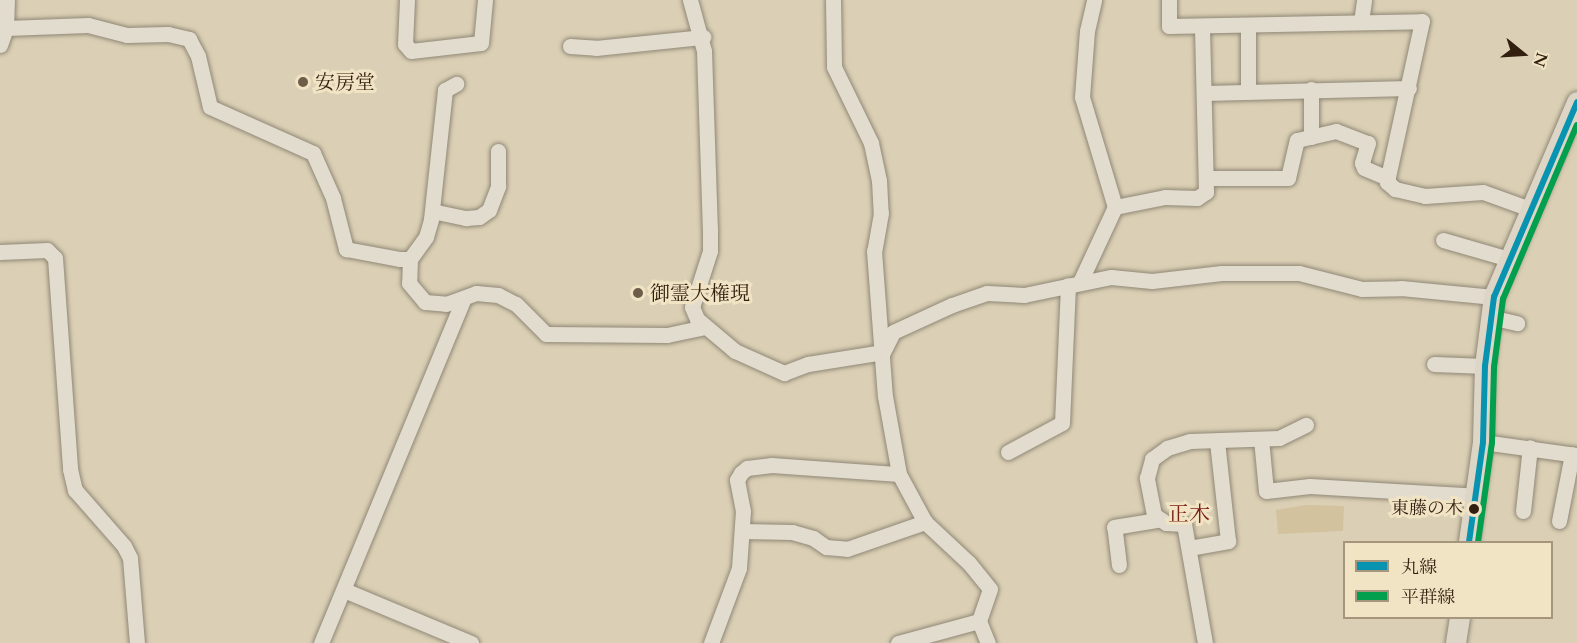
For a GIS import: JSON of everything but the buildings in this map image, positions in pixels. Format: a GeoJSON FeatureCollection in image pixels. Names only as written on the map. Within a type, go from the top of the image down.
{"type":"FeatureCollection","features":[{"type":"Feature","properties":{"kind":"main road"},"geometry":{"type":"LineString","coordinates":[[1470,541],[1483,442],[1485,366],[1494,297],[1530,209],[1572,127],[1577,102]]}},
{"type":"Feature","properties":{"kind":"main road"},"geometry":{"type":"LineString","coordinates":[[1456,643],[1460,619]]}},
{"type":"Feature","properties":{"kind":"street"},"geometry":{"type":"LineString","coordinates":[[0,45],[6,28],[7,0]]}},
{"type":"Feature","properties":{"kind":"street"},"geometry":{"type":"LineString","coordinates":[[408,0],[405,44],[411,51],[481,43],[485,0]]}},
{"type":"Feature","properties":{"kind":"street"},"geometry":{"type":"LineString","coordinates":[[690,0],[703,37],[710,251],[692,307],[704,327],[735,351],[784,373],[808,364],[883,352]]}},
{"type":"Feature","properties":{"kind":"street"},"geometry":{"type":"LineString","coordinates":[[833,0],[834,68],[871,143],[879,180],[881,213],[874,251],[885,396],[898,474],[924,522],[969,563],[990,589],[979,621],[988,643]]}},
{"type":"Feature","properties":{"kind":"street"},"geometry":{"type":"LineString","coordinates":[[1008,452],[1062,423],[1074,283],[1114,207],[1082,97],[1086,31],[1094,0]]}},
{"type":"Feature","properties":{"kind":"street"},"geometry":{"type":"LineString","coordinates":[[1169,0],[1169,26],[1422,21],[1387,182],[1395,189],[1425,196],[1483,192],[1530,209]]}},
{"type":"Feature","properties":{"kind":"street"},"geometry":{"type":"LineString","coordinates":[[1361,22],[1364,0]]}},
{"type":"Feature","properties":{"kind":"street"},"geometry":{"type":"LineString","coordinates":[[6,28],[88,26],[127,35],[168,34],[189,39],[198,56],[210,107],[313,153],[333,198],[346,249],[410,259]]}},
{"type":"Feature","properties":{"kind":"street"},"geometry":{"type":"LineString","coordinates":[[1114,207],[1165,197],[1203,197],[1208,178],[1202,26]]}},
{"type":"Feature","properties":{"kind":"street"},"geometry":{"type":"LineString","coordinates":[[1248,26],[1248,91]]}},
{"type":"Feature","properties":{"kind":"street"},"geometry":{"type":"LineString","coordinates":[[570,46],[596,48],[703,37]]}},
{"type":"Feature","properties":{"kind":"street"},"geometry":{"type":"LineString","coordinates":[[456,84],[445,90],[432,212],[426,237],[410,259],[409,283],[420,298],[435,305],[463,301],[476,293],[498,295],[516,304],[546,334],[667,335],[704,327]]}},
{"type":"Feature","properties":{"kind":"street"},"geometry":{"type":"LineString","coordinates":[[1205,93],[1409,88]]}},
{"type":"Feature","properties":{"kind":"street"},"geometry":{"type":"LineString","coordinates":[[1311,89],[1311,137]]}},
{"type":"Feature","properties":{"kind":"street"},"geometry":{"type":"LineString","coordinates":[[1208,178],[1288,178],[1297,140],[1336,131],[1368,143],[1362,163],[1364,168],[1388,178]]}},
{"type":"Feature","properties":{"kind":"street"},"geometry":{"type":"LineString","coordinates":[[432,212],[466,218],[479,217],[489,210],[498,186],[498,151]]}},
{"type":"Feature","properties":{"kind":"street"},"geometry":{"type":"LineString","coordinates":[[1443,240],[1509,259]]}},
{"type":"Feature","properties":{"kind":"street"},"geometry":{"type":"LineString","coordinates":[[0,252],[47,250],[55,258],[70,470],[75,490],[124,546],[130,558],[136,643]]}},
{"type":"Feature","properties":{"kind":"street"},"geometry":{"type":"LineString","coordinates":[[883,352],[893,332],[952,304],[987,293],[1024,295],[1111,277],[1152,281],[1222,273],[1299,273],[1362,288],[1401,288],[1494,297]]}},
{"type":"Feature","properties":{"kind":"street"},"geometry":{"type":"LineString","coordinates":[[321,643],[463,301]]}},
{"type":"Feature","properties":{"kind":"street"},"geometry":{"type":"LineString","coordinates":[[1490,317],[1516,323]]}},
{"type":"Feature","properties":{"kind":"street"},"geometry":{"type":"LineString","coordinates":[[1434,364],[1485,366]]}},
{"type":"Feature","properties":{"kind":"street"},"geometry":{"type":"LineString","coordinates":[[1157,520],[1147,478],[1152,459],[1176,444],[1261,439],[1290,434],[1306,425]]}},
{"type":"Feature","properties":{"kind":"street"},"geometry":{"type":"LineString","coordinates":[[1261,439],[1266,491],[1310,486],[1476,496]]}},
{"type":"Feature","properties":{"kind":"street"},"geometry":{"type":"LineString","coordinates":[[1189,548],[1228,541],[1217,441]]}},
{"type":"Feature","properties":{"kind":"street"},"geometry":{"type":"LineString","coordinates":[[1483,442],[1574,454],[1559,521]]}},
{"type":"Feature","properties":{"kind":"street"},"geometry":{"type":"LineString","coordinates":[[1523,511],[1530,447]]}},
{"type":"Feature","properties":{"kind":"street"},"geometry":{"type":"LineString","coordinates":[[711,643],[739,568],[742,531],[737,480],[747,468],[772,465],[898,474]]}},
{"type":"Feature","properties":{"kind":"street"},"geometry":{"type":"LineString","coordinates":[[1119,565],[1114,527],[1157,520],[1184,524],[1205,643]]}},
{"type":"Feature","properties":{"kind":"street"},"geometry":{"type":"LineString","coordinates":[[742,531],[792,532],[813,538],[826,547],[847,549],[924,522]]}},
{"type":"Feature","properties":{"kind":"street"},"geometry":{"type":"LineString","coordinates":[[344,590],[471,643]]}},
{"type":"Feature","properties":{"kind":"street"},"geometry":{"type":"LineString","coordinates":[[898,643],[979,621]]}},
{"type":"Feature","properties":{"kind":"shaded area"},"geometry":{"type":"Polygon","coordinates":[[[1306,505],[1344,506],[1343,531],[1278,534],[1276,510],[1306,505]]]}},
{"type":"Feature","properties":{"kind":"transit line","name":"丸線"},"geometry":{"type":"LineString","coordinates":[[1469,541],[1483,442],[1485,366],[1494,297],[1577,102]]}},
{"type":"Feature","properties":{"kind":"transit line","name":"平群線"},"geometry":{"type":"LineString","coordinates":[[1478,541],[1492,443],[1494,367],[1503,299],[1577,125]]}},
{"type":"Feature","properties":{"kind":"place","name":"安房堂"},"geometry":{"type":"Point","coordinates":[303,82]}},
{"type":"Feature","properties":{"kind":"place","name":"御霊大権現"},"geometry":{"type":"Point","coordinates":[638,293]}},
{"type":"Feature","properties":{"kind":"place","name":"東藤の木"},"geometry":{"type":"Point","coordinates":[1474,509]}},
{"type":"Feature","properties":{"kind":"district","name":"正木"},"geometry":{"type":"Point","coordinates":[1189,515]}}]}
